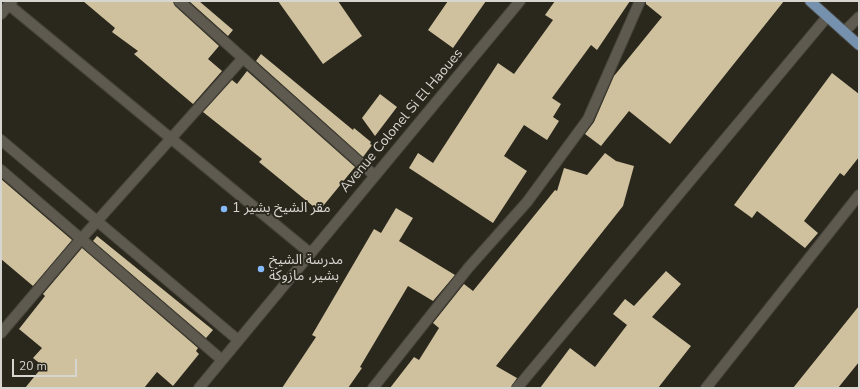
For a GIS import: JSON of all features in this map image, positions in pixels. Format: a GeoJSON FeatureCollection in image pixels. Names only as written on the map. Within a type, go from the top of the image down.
{"type":"FeatureCollection","features":[{"type":"Feature","properties":{"kind":"main road"},"geometry":{"type":"LineString","coordinates":[[810,1],[826,17],[859,45]]}},
{"type":"Feature","properties":{"kind":"street"},"geometry":{"type":"LineString","coordinates":[[179,1],[375,176]]}},
{"type":"Feature","properties":{"kind":"street","name":"Avenue Colonel Si El Haoues"},"geometry":{"type":"LineString","coordinates":[[199,388],[520,1]]}},
{"type":"Feature","properties":{"kind":"street"},"geometry":{"type":"LineString","coordinates":[[373,388],[469,267],[527,202],[588,119],[640,1]]}},
{"type":"Feature","properties":{"kind":"street"},"geometry":{"type":"LineString","coordinates":[[1,14],[11,3],[171,139],[310,253]]}},
{"type":"Feature","properties":{"kind":"street"},"geometry":{"type":"LineString","coordinates":[[517,388],[826,17]]}},
{"type":"Feature","properties":{"kind":"street"},"geometry":{"type":"LineString","coordinates":[[844,32],[859,17]]}},
{"type":"Feature","properties":{"kind":"street"},"geometry":{"type":"LineString","coordinates":[[1,333],[81,239],[243,58]]}},
{"type":"Feature","properties":{"kind":"street"},"geometry":{"type":"LineString","coordinates":[[1,140],[238,340]]}},
{"type":"Feature","properties":{"kind":"street"},"geometry":{"type":"LineString","coordinates":[[1,170],[222,360]]}},
{"type":"Feature","properties":{"kind":"street"},"geometry":{"type":"LineString","coordinates":[[706,388],[859,195]]}},
{"type":"Feature","properties":{"kind":"building"},"geometry":{"type":"Polygon","coordinates":[[[83,1],[173,1],[175,6],[219,46],[208,59],[222,71],[193,104],[134,54],[138,51],[112,32],[115,28],[83,1]]]}},
{"type":"Feature","properties":{"kind":"building"},"geometry":{"type":"Polygon","coordinates":[[[189,1],[199,1],[233,30],[228,36],[189,1]]]}},
{"type":"Feature","properties":{"kind":"building"},"geometry":{"type":"Polygon","coordinates":[[[278,1],[338,1],[362,36],[323,64],[278,1]]]}},
{"type":"Feature","properties":{"kind":"building"},"geometry":{"type":"Polygon","coordinates":[[[448,1],[486,1],[453,48],[428,30],[448,1]]]}},
{"type":"Feature","properties":{"kind":"building"},"geometry":{"type":"Polygon","coordinates":[[[555,1],[630,1],[597,50],[591,45],[552,98],[561,104],[553,117],[559,121],[547,140],[524,125],[504,156],[527,171],[493,223],[409,168],[418,153],[433,163],[498,63],[514,74],[553,20],[545,15],[555,1]]]}},
{"type":"Feature","properties":{"kind":"building"},"geometry":{"type":"Polygon","coordinates":[[[646,1],[784,1],[670,144],[629,111],[601,146],[585,134],[594,122],[614,76],[662,17],[646,4],[646,1]]]}},
{"type":"Feature","properties":{"kind":"building"},"geometry":{"type":"Polygon","coordinates":[[[261,54],[353,130],[354,128],[371,142],[370,144],[372,145],[363,157],[256,61],[261,54]]]}},
{"type":"Feature","properties":{"kind":"building"},"geometry":{"type":"Polygon","coordinates":[[[247,71],[355,167],[319,211],[259,162],[262,159],[203,112],[232,80],[237,84],[247,71]]]}},
{"type":"Feature","properties":{"kind":"building"},"geometry":{"type":"Polygon","coordinates":[[[832,73],[859,94],[859,157],[844,176],[840,173],[804,221],[818,233],[805,248],[757,211],[752,218],[734,205],[832,73]]]}},
{"type":"Feature","properties":{"kind":"building"},"geometry":{"type":"Polygon","coordinates":[[[380,94],[397,107],[375,136],[362,118],[380,94]]]}},
{"type":"Feature","properties":{"kind":"building"},"geometry":{"type":"Polygon","coordinates":[[[605,153],[616,161],[634,166],[623,206],[496,366],[517,378],[511,388],[390,388],[414,357],[419,360],[439,328],[433,323],[464,284],[473,291],[555,190],[557,191],[564,168],[587,175],[605,153]]]}},
{"type":"Feature","properties":{"kind":"building"},"geometry":{"type":"Polygon","coordinates":[[[1,179],[72,240],[33,286],[1,259],[1,179]]]}},
{"type":"Feature","properties":{"kind":"building"},"geometry":{"type":"Polygon","coordinates":[[[396,208],[413,218],[399,241],[455,275],[433,301],[408,286],[360,367],[362,368],[348,388],[282,388],[316,337],[312,335],[374,229],[381,233],[396,208]]]}},
{"type":"Feature","properties":{"kind":"building"},"geometry":{"type":"Polygon","coordinates":[[[97,236],[213,330],[206,338],[93,241],[97,236]]]}},
{"type":"Feature","properties":{"kind":"building"},"geometry":{"type":"Polygon","coordinates":[[[82,248],[198,348],[196,351],[199,354],[173,386],[157,372],[144,388],[25,388],[43,366],[33,358],[42,348],[19,329],[45,296],[43,294],[82,248]]]}},
{"type":"Feature","properties":{"kind":"building"},"geometry":{"type":"Polygon","coordinates":[[[666,271],[681,284],[652,317],[691,346],[658,388],[540,388],[570,348],[595,367],[627,325],[613,314],[625,299],[634,306],[666,271]]]}},
{"type":"Feature","properties":{"kind":"building"},"geometry":{"type":"Polygon","coordinates":[[[859,306],[859,362],[838,388],[793,388],[859,306]]]}},
{"type":"Feature","properties":{"kind":"place","name":"مقر الشيخ بشير 1"},"geometry":{"type":"Point","coordinates":[224,209]}},
{"type":"Feature","properties":{"kind":"place","name":"مدرسة الشيخ بشير، مازوكة"},"geometry":{"type":"Point","coordinates":[261,269]}}]}
